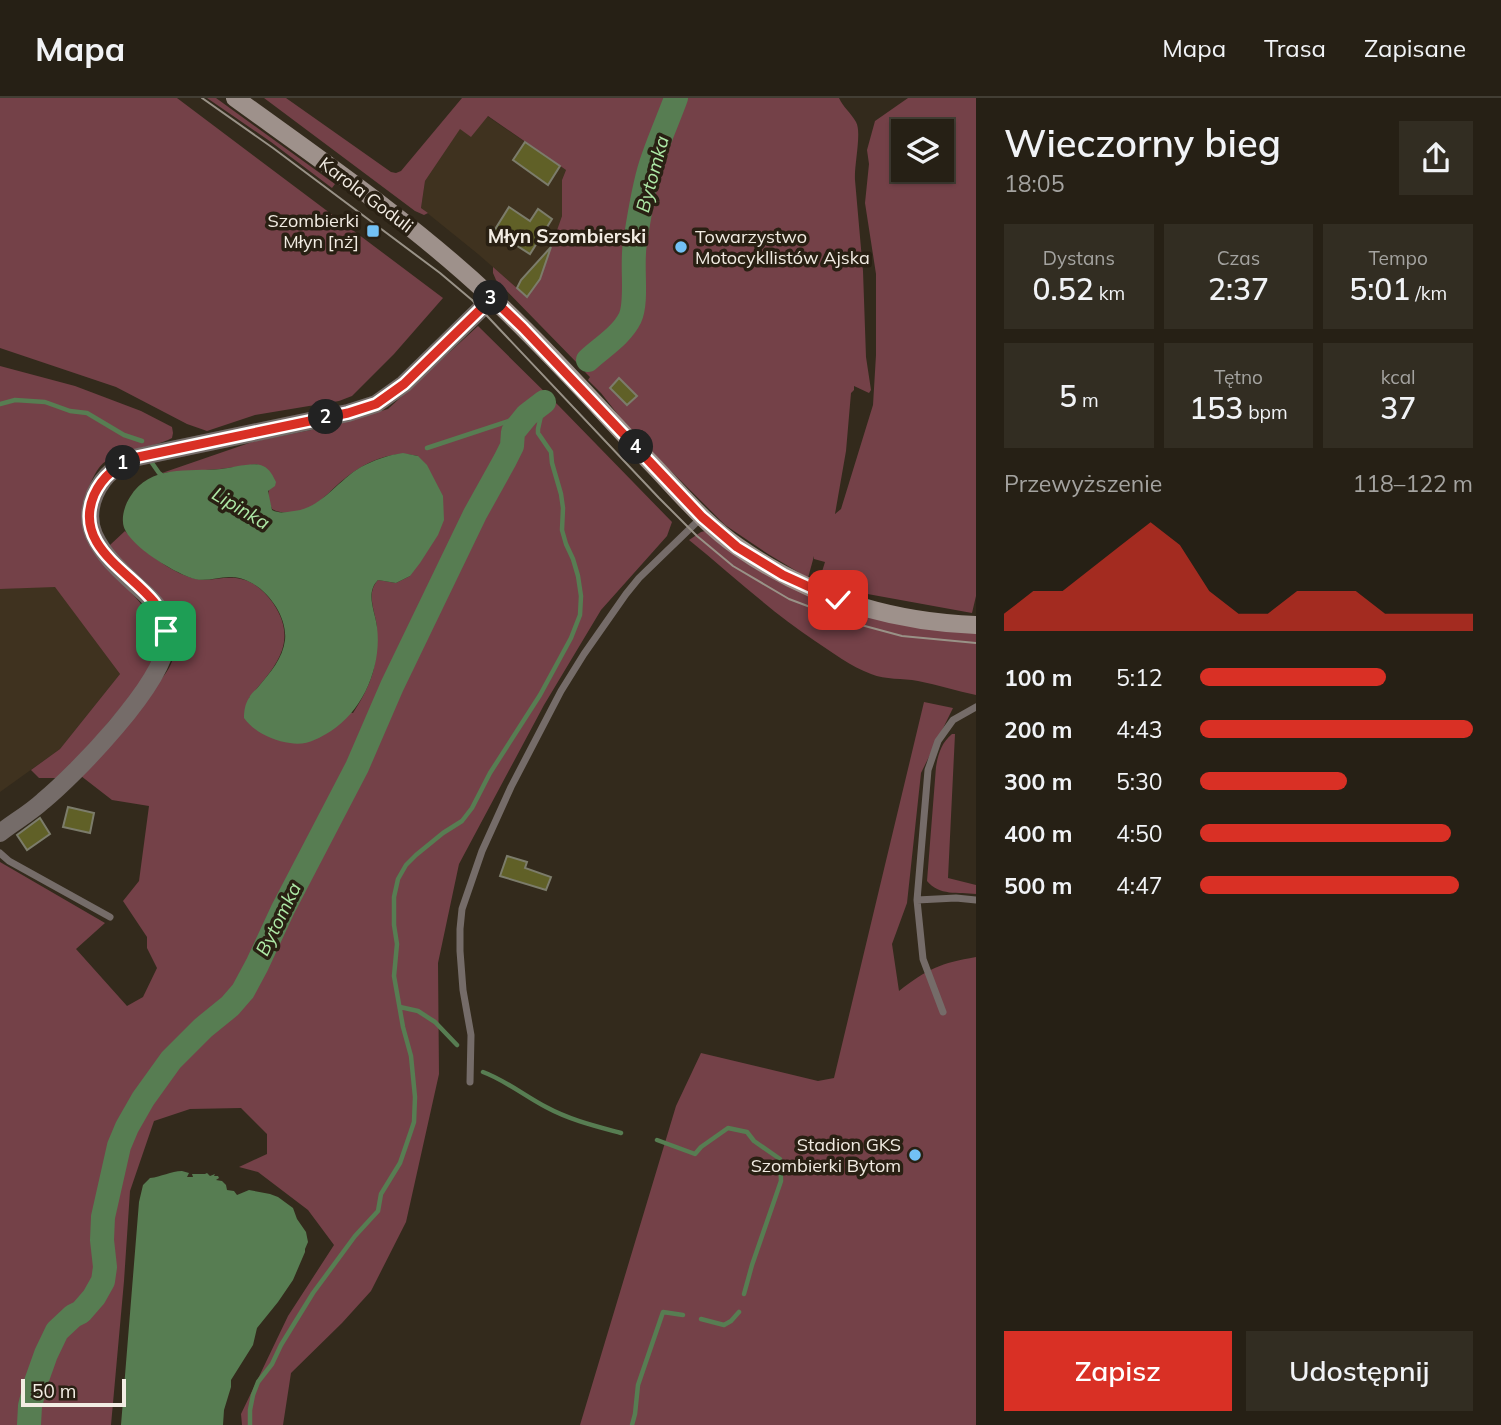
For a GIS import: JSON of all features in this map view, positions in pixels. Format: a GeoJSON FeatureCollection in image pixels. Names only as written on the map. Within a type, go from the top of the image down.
{"type":"FeatureCollection","features":[{"type":"Feature","properties":{"kind":"main road","name":"Karola Goduli"},"geometry":{"type":"LineString","coordinates":[[235,98],[420,235],[458,267],[554,361],[702,517],[737,547],[783,575],[838,600],[909,619],[976,625]]}},
{"type":"Feature","properties":{"kind":"street"},"geometry":{"type":"LineString","coordinates":[[0,833],[43,802],[78,770],[138,699],[161,663],[166,646],[163,617],[153,601],[109,560],[91,527],[89,516],[93,499],[108,474],[125,461],[138,457],[348,413],[376,404],[404,384],[492,298]]}},
{"type":"Feature","properties":{"kind":"lane"},"geometry":{"type":"LineString","coordinates":[[470,1083],[471,1035],[463,990],[460,929],[462,909],[482,851],[511,787],[561,691],[584,654],[639,578],[702,517]]}},
{"type":"Feature","properties":{"kind":"lane"},"geometry":{"type":"LineString","coordinates":[[943,1012],[923,959],[917,900],[928,770],[939,741],[953,720],[976,707]]}},
{"type":"Feature","properties":{"kind":"lane"},"geometry":{"type":"LineString","coordinates":[[0,853],[9,861],[110,917]]}},
{"type":"Feature","properties":{"kind":"lane"},"geometry":{"type":"LineString","coordinates":[[917,900],[976,900]]}},
{"type":"Feature","properties":{"kind":"shaded area"},"geometry":{"type":"Polygon","coordinates":[[[0,98],[177,98],[443,298],[394,354],[352,396],[339,401],[255,415],[207,431],[187,424],[116,387],[0,348],[0,98]]]}},
{"type":"Feature","properties":{"kind":"shaded area"},"geometry":{"type":"Polygon","coordinates":[[[207,98],[216,98],[335,184],[332,188],[207,98]]]}},
{"type":"Feature","properties":{"kind":"shaded area"},"geometry":{"type":"Polygon","coordinates":[[[264,98],[286,98],[396,173],[401,171],[462,98],[671,98],[648,161],[635,209],[626,264],[626,284],[631,303],[629,309],[617,328],[597,344],[579,365],[496,280],[493,267],[527,297],[540,278],[562,216],[562,180],[566,170],[488,116],[471,137],[460,129],[425,181],[421,208],[428,213],[424,215],[264,98]]]}},
{"type":"Feature","properties":{"kind":"shaded area"},"geometry":{"type":"Polygon","coordinates":[[[682,98],[839,98],[856,122],[858,133],[855,180],[863,271],[866,357],[871,390],[869,393],[854,386],[851,393],[846,451],[835,514],[841,509],[873,405],[876,274],[865,203],[869,164],[867,150],[875,121],[908,98],[976,98],[976,596],[972,613],[862,593],[820,578],[825,562],[814,559],[814,556],[808,578],[768,554],[725,525],[653,453],[649,444],[650,438],[642,430],[630,430],[588,380],[590,377],[585,372],[624,333],[635,312],[636,261],[644,217],[648,211],[649,187],[682,98]]]}},
{"type":"Feature","properties":{"kind":"shaded area"},"geometry":{"type":"Polygon","coordinates":[[[487,116],[566,170],[562,180],[562,216],[540,279],[527,297],[421,208],[425,181],[460,128],[471,136],[487,116]]]}},
{"type":"Feature","properties":{"kind":"shaded area"},"geometry":{"type":"Polygon","coordinates":[[[478,326],[672,522],[667,536],[601,610],[544,705],[459,864],[438,963],[439,1074],[406,1222],[371,1291],[291,1373],[283,1425],[242,1425],[241,1414],[288,1316],[334,1245],[308,1210],[258,1172],[239,1167],[267,1154],[267,1134],[241,1108],[190,1109],[154,1121],[130,1191],[111,1425],[0,1425],[0,862],[105,923],[76,949],[127,1006],[143,997],[157,968],[147,948],[147,937],[123,901],[139,881],[149,806],[112,800],[81,776],[134,715],[167,671],[176,649],[177,636],[173,616],[167,605],[110,545],[125,531],[158,560],[186,576],[202,580],[238,578],[257,586],[270,599],[281,617],[284,643],[275,665],[249,698],[353,713],[367,688],[374,667],[377,628],[372,597],[374,585],[378,580],[396,583],[410,576],[418,456],[398,454],[368,463],[314,505],[288,513],[272,509],[268,496],[270,488],[257,464],[162,473],[252,442],[321,428],[388,409],[478,326]]]}},
{"type":"Feature","properties":{"kind":"shaded area"},"geometry":{"type":"Polygon","coordinates":[[[0,366],[75,386],[141,411],[172,427],[173,433],[172,438],[164,442],[123,453],[106,461],[92,479],[87,492],[82,511],[83,528],[89,542],[144,608],[154,626],[156,638],[151,662],[139,684],[65,773],[57,778],[39,778],[31,770],[60,749],[120,674],[55,587],[0,589],[0,366]]]}},
{"type":"Feature","properties":{"kind":"shaded area"},"geometry":{"type":"Polygon","coordinates":[[[705,531],[761,570],[976,631],[976,695],[918,681],[877,676],[849,663],[782,617],[689,540],[705,531]]]}},
{"type":"Feature","properties":{"kind":"shaded area"},"geometry":{"type":"Polygon","coordinates":[[[55,586],[120,674],[60,749],[0,792],[0,589],[55,586]]]}},
{"type":"Feature","properties":{"kind":"shaded area"},"geometry":{"type":"Polygon","coordinates":[[[924,702],[953,708],[921,773],[907,903],[892,944],[899,991],[935,968],[976,957],[976,1425],[580,1425],[676,1106],[701,1053],[818,1081],[834,1078],[924,702]]]}},
{"type":"Feature","properties":{"kind":"shaded area"},"geometry":{"type":"Polygon","coordinates":[[[952,734],[955,734],[948,878],[976,885],[976,894],[943,891],[927,881],[936,767],[941,749],[952,734]]]}},
{"type":"Feature","properties":{"kind":"water"},"geometry":{"type":"Polygon","coordinates":[[[403,453],[418,456],[427,465],[443,496],[444,520],[438,535],[410,576],[396,583],[378,580],[374,585],[371,596],[378,642],[377,656],[368,685],[353,711],[343,722],[317,739],[296,744],[264,735],[248,723],[244,713],[250,696],[275,665],[284,647],[285,630],[277,608],[253,583],[227,577],[195,579],[152,556],[125,530],[123,519],[127,502],[138,486],[159,474],[254,464],[268,469],[276,482],[268,491],[272,510],[294,511],[313,505],[361,467],[381,458],[403,453]]]}},
{"type":"Feature","properties":{"kind":"water"},"geometry":{"type":"Polygon","coordinates":[[[182,1171],[189,1173],[187,1177],[193,1177],[192,1174],[215,1174],[214,1176],[219,1178],[216,1180],[222,1181],[227,1190],[234,1191],[237,1195],[249,1190],[278,1197],[293,1208],[306,1232],[308,1242],[293,1280],[257,1328],[253,1345],[231,1380],[223,1425],[121,1425],[139,1202],[143,1185],[150,1178],[182,1171]]]}},
{"type":"Feature","properties":{"kind":"building"},"geometry":{"type":"Polygon","coordinates":[[[525,142],[560,166],[548,185],[513,160],[525,142]]]}},
{"type":"Feature","properties":{"kind":"building"},"geometry":{"type":"Polygon","coordinates":[[[509,207],[530,221],[538,209],[552,219],[530,254],[494,231],[509,207]]]}},
{"type":"Feature","properties":{"kind":"building"},"geometry":{"type":"Polygon","coordinates":[[[551,247],[540,279],[527,297],[517,288],[551,247]]]}},
{"type":"Feature","properties":{"kind":"building"},"geometry":{"type":"Polygon","coordinates":[[[619,378],[637,396],[627,405],[610,388],[619,378]]]}},
{"type":"Feature","properties":{"kind":"building"},"geometry":{"type":"Polygon","coordinates":[[[68,807],[94,813],[90,833],[63,827],[68,807]]]}},
{"type":"Feature","properties":{"kind":"building"},"geometry":{"type":"Polygon","coordinates":[[[40,818],[50,834],[27,850],[17,835],[40,818]]]}},
{"type":"Feature","properties":{"kind":"building"},"geometry":{"type":"Polygon","coordinates":[[[507,856],[527,862],[525,868],[551,877],[546,890],[500,876],[507,856]]]}},
{"type":"Feature","properties":{"kind":"waterway","name":"Bytomka"},"geometry":{"type":"LineString","coordinates":[[588,360],[616,336],[630,318],[634,302],[634,252],[643,193],[676,98]]}},
{"type":"Feature","properties":{"kind":"waterway","name":"Lipinka"},"geometry":{"type":"LineString","coordinates":[[0,404],[15,400],[45,402],[70,411],[87,413],[124,435],[142,441]]}},
{"type":"Feature","properties":{"kind":"waterway"},"geometry":{"type":"LineString","coordinates":[[250,1425],[250,1410],[258,1382],[272,1364],[313,1293],[355,1236],[378,1211],[381,1194],[400,1163],[414,1122],[415,1097],[411,1056],[394,976],[397,944],[394,897],[398,879],[416,855],[462,821],[472,808],[490,773],[540,695],[571,638],[580,615],[578,576],[562,530],[561,494],[551,452],[538,433],[544,402]]}},
{"type":"Feature","properties":{"kind":"waterway","name":"Bytomka"},"geometry":{"type":"LineString","coordinates":[[29,1425],[36,1382],[57,1331],[81,1312],[103,1281],[103,1217],[119,1146],[127,1127],[171,1060],[243,991],[357,767],[392,686],[475,514],[512,446],[513,432],[527,415],[544,402]]}},
{"type":"Feature","properties":{"kind":"waterway","name":"Lipinka"},"geometry":{"type":"LineString","coordinates":[[427,448],[527,415]]}},
{"type":"Feature","properties":{"kind":"waterway","name":"Lipinka"},"geometry":{"type":"LineString","coordinates":[[152,463],[163,476]]}},
{"type":"Feature","properties":{"kind":"waterway"},"geometry":{"type":"LineString","coordinates":[[400,1007],[418,1011],[435,1022],[457,1045]]}},
{"type":"Feature","properties":{"kind":"waterway"},"geometry":{"type":"LineString","coordinates":[[483,1072],[555,1112],[621,1133]]}},
{"type":"Feature","properties":{"kind":"waterway"},"geometry":{"type":"LineString","coordinates":[[657,1140],[695,1154],[728,1128],[747,1132],[754,1141],[780,1159],[781,1181],[744,1294]]}},
{"type":"Feature","properties":{"kind":"waterway"},"geometry":{"type":"LineString","coordinates":[[632,1425],[638,1385],[663,1312],[683,1315]]}},
{"type":"Feature","properties":{"kind":"waterway"},"geometry":{"type":"LineString","coordinates":[[701,1319],[724,1325],[739,1312]]}},
{"type":"Feature","properties":{"kind":"tram line"},"geometry":{"type":"LineString","coordinates":[[202,98],[273,148],[472,300],[659,498],[697,536],[733,566],[789,599],[850,622],[902,636],[976,643]]}},
{"type":"Feature","properties":{"kind":"place","name":"Szombierki Młyn [nż]"},"geometry":{"type":"Point","coordinates":[373,231]}},
{"type":"Feature","properties":{"kind":"place","name":"Towarzystwo Motocykllistów Ajska"},"geometry":{"type":"Point","coordinates":[681,247]}},
{"type":"Feature","properties":{"kind":"place","name":"Stadion GKS Szombierki Bytom"},"geometry":{"type":"Point","coordinates":[915,1155]}},
{"type":"Feature","properties":{"kind":"district","name":"Młyn Szombierski"},"geometry":{"type":"Point","coordinates":[567,236]}},
{"type":"Feature","properties":{"kind":"route"},"geometry":{"type":"LineString","coordinates":[[166,631],[163,617],[153,601],[109,560],[91,527],[89,516],[93,499],[108,474],[125,461],[138,457],[348,413],[376,404],[404,384],[492,298],[702,517],[737,547],[783,575],[838,600]]}}]}
